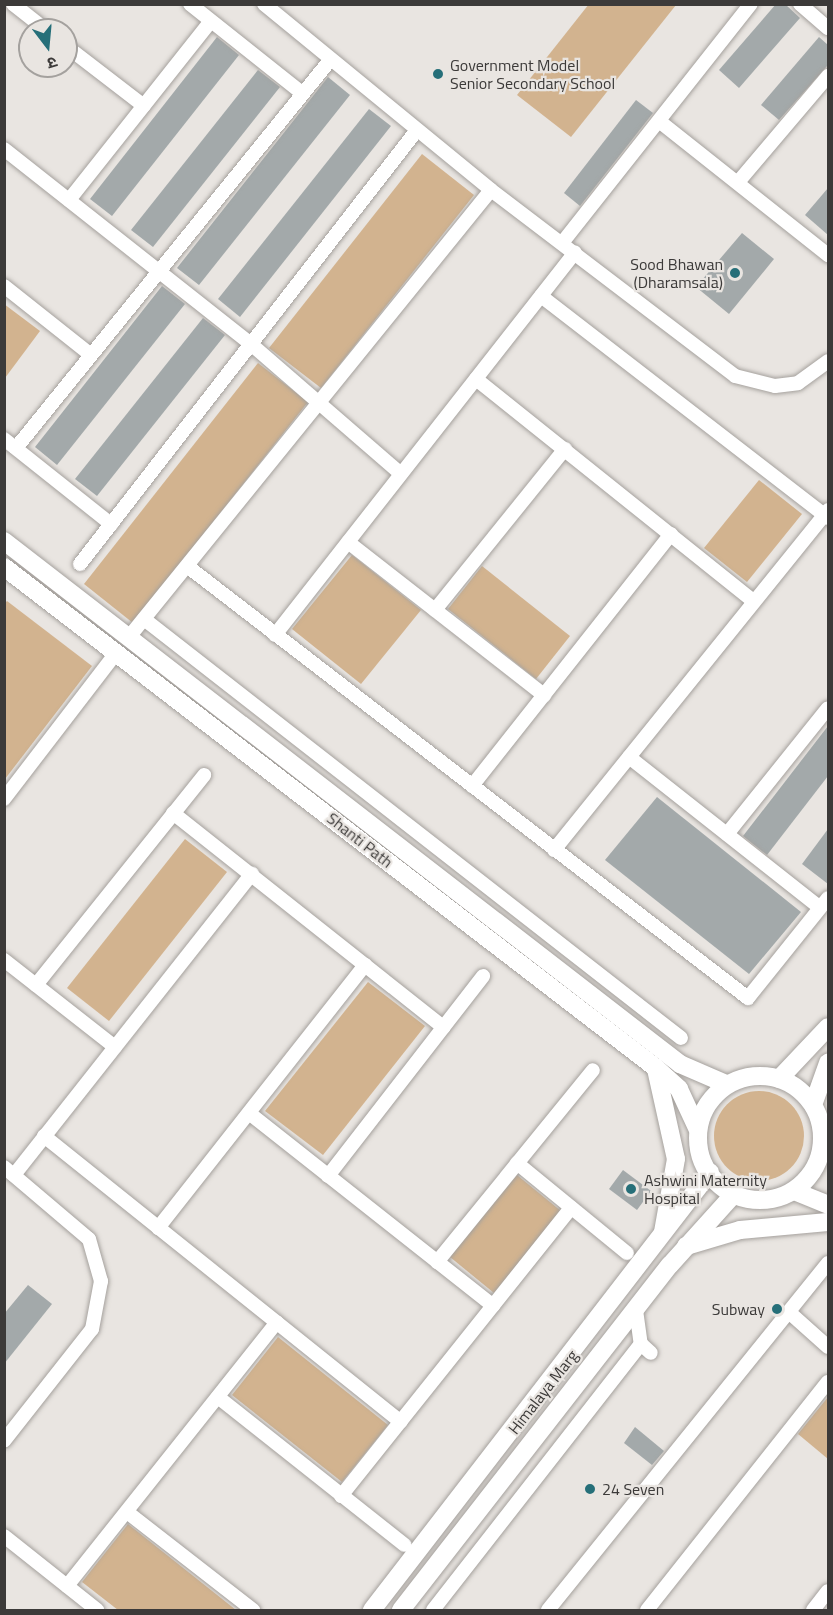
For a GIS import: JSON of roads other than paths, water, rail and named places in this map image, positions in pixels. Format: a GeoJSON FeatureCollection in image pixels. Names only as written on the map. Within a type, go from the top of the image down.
{"type":"FeatureCollection","features":[{"type":"Feature","properties":{"kind":"main road"},"geometry":{"type":"LineString","coordinates":[[4,541],[681,1064],[726,1084]]}},
{"type":"Feature","properties":{"kind":"main road","name":"Shanti Path"},"geometry":{"type":"LineString","coordinates":[[4,567],[656,1068],[679,1089],[697,1128]]}},
{"type":"Feature","properties":{"kind":"main road"},"geometry":{"type":"LineString","coordinates":[[779,1079],[828,1027]]}},
{"type":"Feature","properties":{"kind":"main road"},"geometry":{"type":"LineString","coordinates":[[813,1105],[828,1063]]}},
{"type":"Feature","properties":{"kind":"main road"},"geometry":{"type":"LineString","coordinates":[[656,1068],[676,1159],[660,1243]]}},
{"type":"Feature","properties":{"kind":"main road"},"geometry":{"type":"LineString","coordinates":[[822,1155],[807,1182],[794,1191],[758,1201],[734,1194],[710,1172],[697,1128],[706,1102],[726,1084],[751,1077],[779,1079],[813,1105],[823,1132],[822,1155],[828,1174]]}},
{"type":"Feature","properties":{"kind":"main road","name":"Himalaya Marg"},"geometry":{"type":"LineString","coordinates":[[372,1611],[660,1243],[710,1172]]}},
{"type":"Feature","properties":{"kind":"main road"},"geometry":{"type":"LineString","coordinates":[[794,1191],[828,1205]]}},
{"type":"Feature","properties":{"kind":"main road","name":"Himalaya Marg"},"geometry":{"type":"LineString","coordinates":[[401,1611],[686,1247],[734,1194]]}},
{"type":"Feature","properties":{"kind":"main road"},"geometry":{"type":"LineString","coordinates":[[686,1247],[740,1230],[828,1222]]}},
{"type":"Feature","properties":{"kind":"street"},"geometry":{"type":"LineString","coordinates":[[13,4],[31,18]]}},
{"type":"Feature","properties":{"kind":"street"},"geometry":{"type":"LineString","coordinates":[[190,4],[302,93]]}},
{"type":"Feature","properties":{"kind":"street"},"geometry":{"type":"LineString","coordinates":[[264,4],[492,190],[735,376],[775,386],[798,383],[828,361]]}},
{"type":"Feature","properties":{"kind":"street"},"geometry":{"type":"LineString","coordinates":[[562,243],[750,4]]}},
{"type":"Feature","properties":{"kind":"street"},"geometry":{"type":"LineString","coordinates":[[800,4],[828,28]]}},
{"type":"Feature","properties":{"kind":"street"},"geometry":{"type":"LineString","coordinates":[[69,200],[211,21]]}},
{"type":"Feature","properties":{"kind":"street"},"geometry":{"type":"LineString","coordinates":[[78,55],[144,106]]}},
{"type":"Feature","properties":{"kind":"street"},"geometry":{"type":"LineString","coordinates":[[16,447],[330,60]]}},
{"type":"Feature","properties":{"kind":"street"},"geometry":{"type":"LineString","coordinates":[[739,181],[828,76]]}},
{"type":"Feature","properties":{"kind":"street"},"geometry":{"type":"LineString","coordinates":[[659,121],[739,181],[828,255]]}},
{"type":"Feature","properties":{"kind":"street"},"geometry":{"type":"LineString","coordinates":[[80,564],[417,130]]}},
{"type":"Feature","properties":{"kind":"street"},"geometry":{"type":"LineString","coordinates":[[4,149],[250,345],[401,474]]}},
{"type":"Feature","properties":{"kind":"street"},"geometry":{"type":"LineString","coordinates":[[129,638],[492,190]]}},
{"type":"Feature","properties":{"kind":"street"},"geometry":{"type":"LineString","coordinates":[[275,635],[575,254]]}},
{"type":"Feature","properties":{"kind":"street"},"geometry":{"type":"LineString","coordinates":[[4,286],[91,354]]}},
{"type":"Feature","properties":{"kind":"street"},"geometry":{"type":"LineString","coordinates":[[541,296],[827,514],[554,850]]}},
{"type":"Feature","properties":{"kind":"street"},"geometry":{"type":"LineString","coordinates":[[476,378],[754,602]]}},
{"type":"Feature","properties":{"kind":"street"},"geometry":{"type":"LineString","coordinates":[[4,438],[111,524]]}},
{"type":"Feature","properties":{"kind":"street"},"geometry":{"type":"LineString","coordinates":[[435,610],[565,449]]}},
{"type":"Feature","properties":{"kind":"street"},"geometry":{"type":"LineString","coordinates":[[472,786],[671,534]]}},
{"type":"Feature","properties":{"kind":"street"},"geometry":{"type":"LineString","coordinates":[[348,542],[544,695]]}},
{"type":"Feature","properties":{"kind":"street"},"geometry":{"type":"LineString","coordinates":[[187,566],[748,999],[824,903],[727,834],[629,757]]}},
{"type":"Feature","properties":{"kind":"street"},"geometry":{"type":"LineString","coordinates":[[144,618],[681,1038]]}},
{"type":"Feature","properties":{"kind":"street"},"geometry":{"type":"LineString","coordinates":[[4,799],[117,653]]}},
{"type":"Feature","properties":{"kind":"street"},"geometry":{"type":"LineString","coordinates":[[727,834],[828,708]]}},
{"type":"Feature","properties":{"kind":"street"},"geometry":{"type":"LineString","coordinates":[[36,985],[204,775]]}},
{"type":"Feature","properties":{"kind":"street"},"geometry":{"type":"LineString","coordinates":[[174,813],[443,1027]]}},
{"type":"Feature","properties":{"kind":"street"},"geometry":{"type":"LineString","coordinates":[[4,1441],[92,1329],[101,1281],[89,1239],[9,1171],[44,1136],[252,874]]}},
{"type":"Feature","properties":{"kind":"street"},"geometry":{"type":"LineString","coordinates":[[4,960],[116,1047]]}},
{"type":"Feature","properties":{"kind":"street"},"geometry":{"type":"LineString","coordinates":[[158,1228],[365,965]]}},
{"type":"Feature","properties":{"kind":"street"},"geometry":{"type":"LineString","coordinates":[[328,1176],[483,976]]}},
{"type":"Feature","properties":{"kind":"street"},"geometry":{"type":"LineString","coordinates":[[437,1262],[593,1070]]}},
{"type":"Feature","properties":{"kind":"street"},"geometry":{"type":"LineString","coordinates":[[249,1113],[493,1306]]}},
{"type":"Feature","properties":{"kind":"street"},"geometry":{"type":"LineString","coordinates":[[44,1136],[401,1422]]}},
{"type":"Feature","properties":{"kind":"street"},"geometry":{"type":"LineString","coordinates":[[517,1163],[627,1252]]}},
{"type":"Feature","properties":{"kind":"street"},"geometry":{"type":"LineString","coordinates":[[341,1496],[571,1208]]}},
{"type":"Feature","properties":{"kind":"street"},"geometry":{"type":"LineString","coordinates":[[548,1611],[828,1263]]}},
{"type":"Feature","properties":{"kind":"street"},"geometry":{"type":"LineString","coordinates":[[433,1611],[646,1349],[636,1310]]}},
{"type":"Feature","properties":{"kind":"street"},"geometry":{"type":"LineString","coordinates":[[790,1313],[828,1347]]}},
{"type":"Feature","properties":{"kind":"street"},"geometry":{"type":"LineString","coordinates":[[67,1587],[277,1322]]}},
{"type":"Feature","properties":{"kind":"street"},"geometry":{"type":"LineString","coordinates":[[646,1611],[828,1382]]}},
{"type":"Feature","properties":{"kind":"street"},"geometry":{"type":"LineString","coordinates":[[218,1397],[405,1545]]}},
{"type":"Feature","properties":{"kind":"street"},"geometry":{"type":"LineString","coordinates":[[127,1512],[252,1611]]}},
{"type":"Feature","properties":{"kind":"street"},"geometry":{"type":"LineString","coordinates":[[4,1536],[97,1611]]}},
{"type":"Feature","properties":{"kind":"street"},"geometry":{"type":"LineString","coordinates":[[813,1611],[828,1591]]}},
{"type":"Feature","properties":{"kind":"place","name":"Government Model Senior Secondary School"},"geometry":{"type":"Point","coordinates":[438,74]}},
{"type":"Feature","properties":{"kind":"place","name":"Sood Bhawan (Dharamsala)"},"geometry":{"type":"Point","coordinates":[735,273]}},
{"type":"Feature","properties":{"kind":"place","name":"Ashwini Maternity Hospital"},"geometry":{"type":"Point","coordinates":[631,1189]}},
{"type":"Feature","properties":{"kind":"place","name":"Subway"},"geometry":{"type":"Point","coordinates":[777,1309]}},
{"type":"Feature","properties":{"kind":"place","name":"24 Seven"},"geometry":{"type":"Point","coordinates":[590,1489]}}]}
